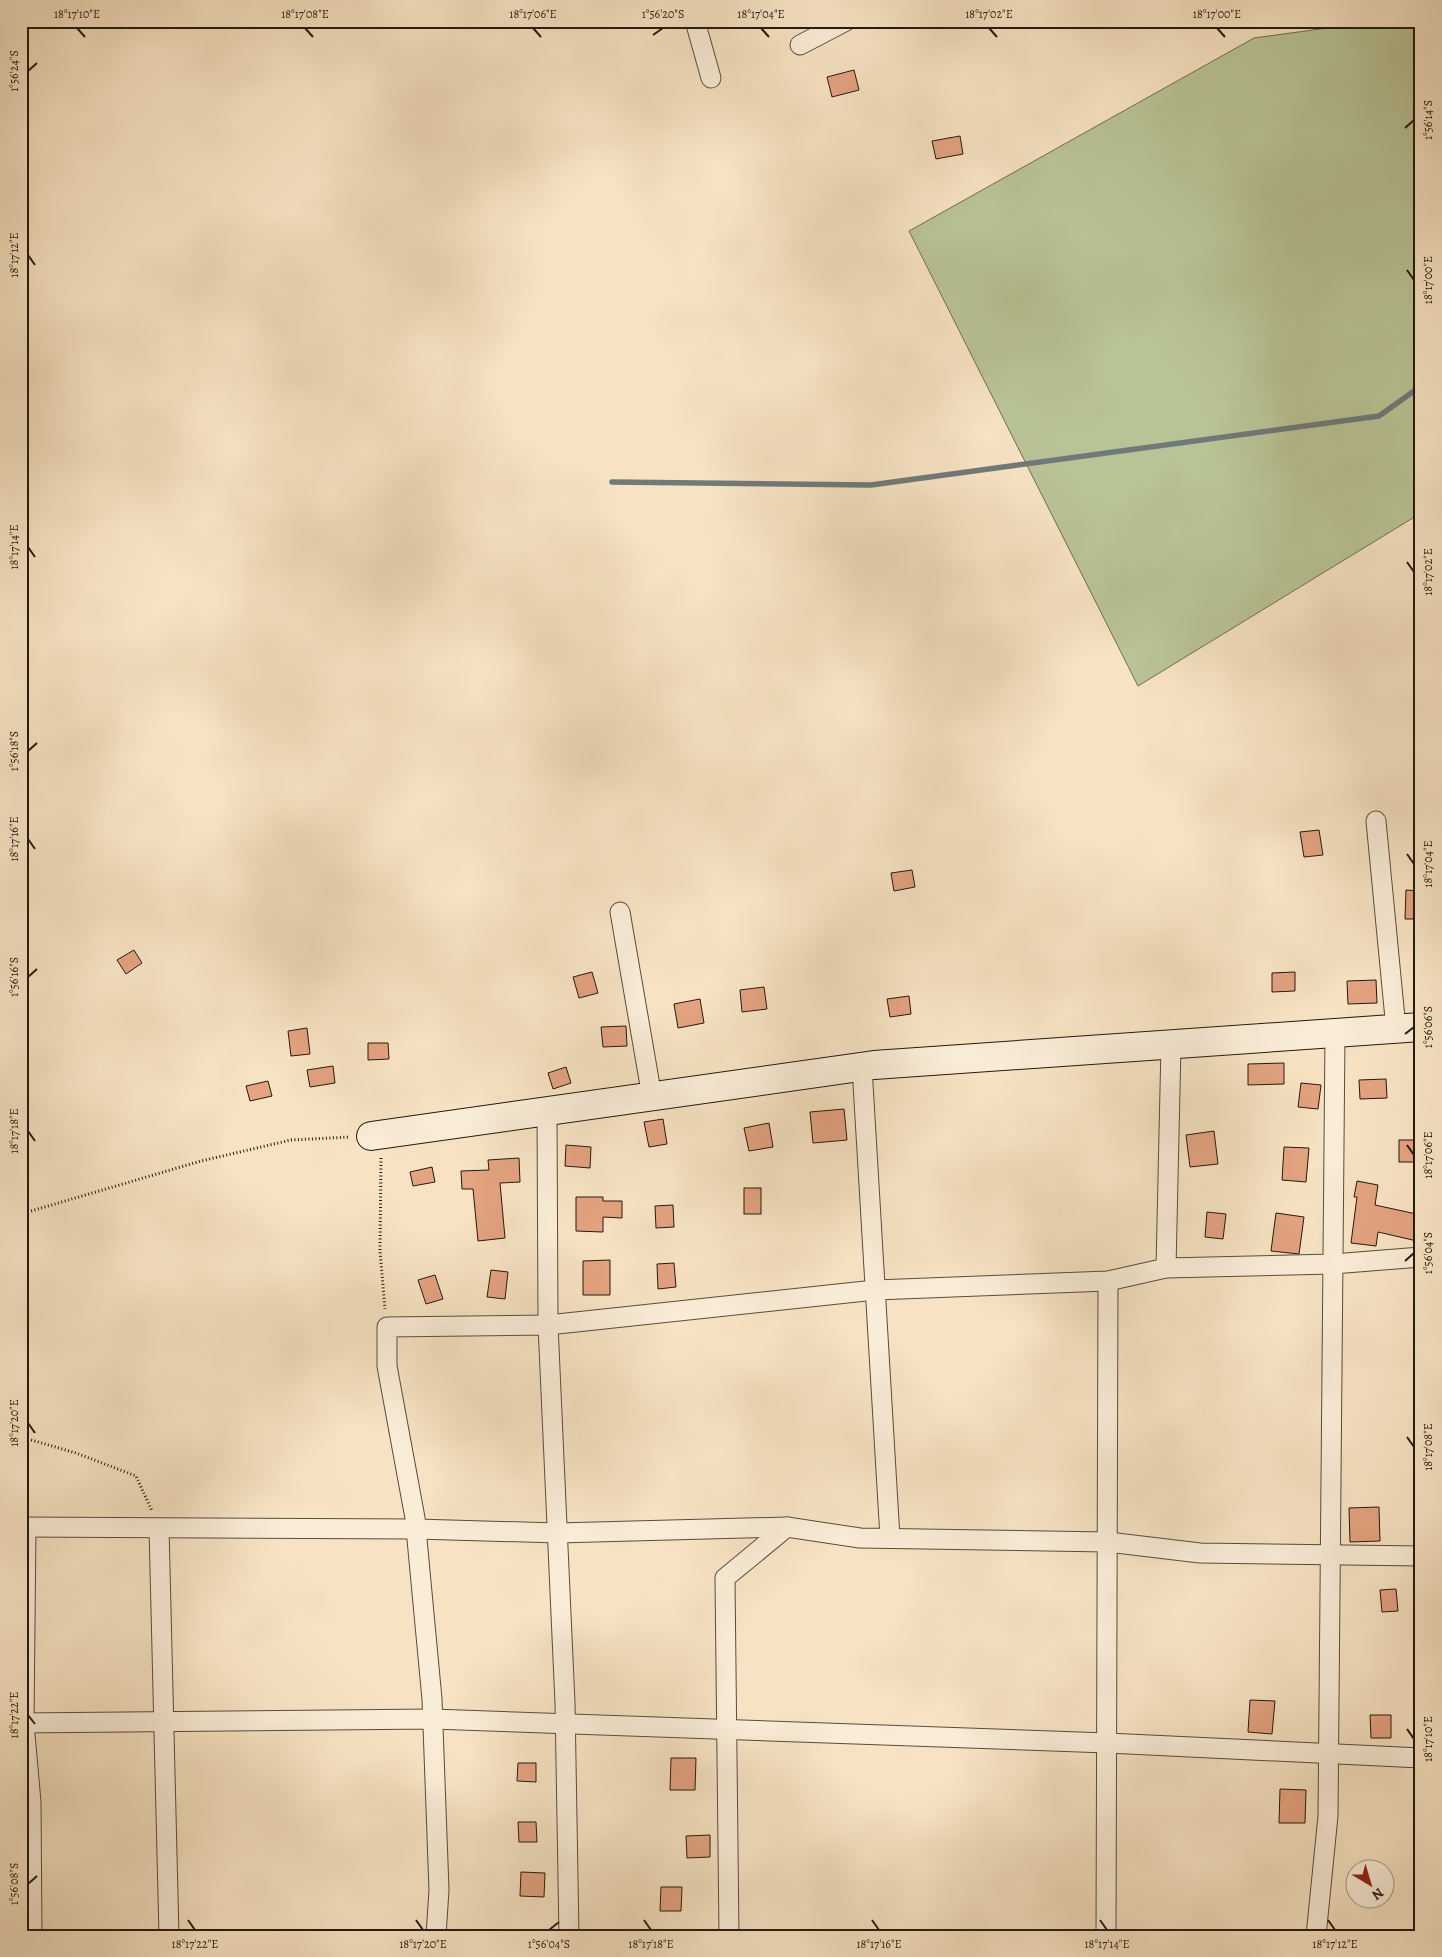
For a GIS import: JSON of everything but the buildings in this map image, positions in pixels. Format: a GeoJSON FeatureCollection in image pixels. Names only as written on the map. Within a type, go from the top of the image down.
{"type":"FeatureCollection","features":[{"type":"Feature","properties":{"kind":"street"},"geometry":{"type":"LineString","coordinates":[[696,21],[711,78]]}},
{"type":"Feature","properties":{"kind":"street"},"geometry":{"type":"LineString","coordinates":[[800,45],[843,22]]}},
{"type":"Feature","properties":{"kind":"street"},"geometry":{"type":"LineString","coordinates":[[376,1135],[862,1068],[1408,1028],[1376,821]]}},
{"type":"Feature","properties":{"kind":"street"},"geometry":{"type":"LineString","coordinates":[[620,912],[652,1097]]}},
{"type":"Feature","properties":{"kind":"street"},"geometry":{"type":"LineString","coordinates":[[1316,1936],[1328,1816],[1336,1033]]}},
{"type":"Feature","properties":{"kind":"street"},"geometry":{"type":"LineString","coordinates":[[1166,1268],[1171,1045]]}},
{"type":"Feature","properties":{"kind":"street"},"geometry":{"type":"LineString","coordinates":[[862,1068],[890,1538]]}},
{"type":"Feature","properties":{"kind":"street"},"geometry":{"type":"LineString","coordinates":[[547,1111],[548,1325],[565,1723],[569,1936]]}},
{"type":"Feature","properties":{"kind":"street"},"geometry":{"type":"LineString","coordinates":[[436,1936],[439,1890],[432,1719],[416,1529],[387,1366],[386,1327],[548,1325],[875,1290],[1108,1281],[1166,1268],[1333,1264],[1421,1257]]}},
{"type":"Feature","properties":{"kind":"street"},"geometry":{"type":"LineString","coordinates":[[1106,1936],[1108,1281]]}},
{"type":"Feature","properties":{"kind":"street"},"geometry":{"type":"LineString","coordinates":[[32,1936],[31,1802],[23,1723],[24,1527],[416,1529],[557,1533],[787,1528],[860,1538],[1108,1542],[1200,1553],[1421,1556]]}},
{"type":"Feature","properties":{"kind":"street"},"geometry":{"type":"LineString","coordinates":[[159,1528],[168,1936]]}},
{"type":"Feature","properties":{"kind":"street"},"geometry":{"type":"LineString","coordinates":[[729,1936],[725,1578],[787,1528]]}},
{"type":"Feature","properties":{"kind":"street"},"geometry":{"type":"LineString","coordinates":[[23,1723],[164,1720],[432,1719],[727,1731],[1107,1743],[1421,1758]]}},
{"type":"Feature","properties":{"kind":"path"},"geometry":{"type":"LineString","coordinates":[[21,1214],[201,1161],[282,1142],[376,1135],[380,1251],[386,1327]]}},
{"type":"Feature","properties":{"kind":"path"},"geometry":{"type":"LineString","coordinates":[[21,1437],[76,1453],[136,1476],[159,1528]]}},
{"type":"Feature","properties":{"kind":"green space"},"geometry":{"type":"Polygon","coordinates":[[[1379,21],[1421,21],[1421,513],[1138,686],[909,231],[1254,38],[1379,21]]]}},
{"type":"Feature","properties":{"kind":"waterway"},"geometry":{"type":"LineString","coordinates":[[612,482],[871,485],[1379,416],[1421,386]]}}]}
